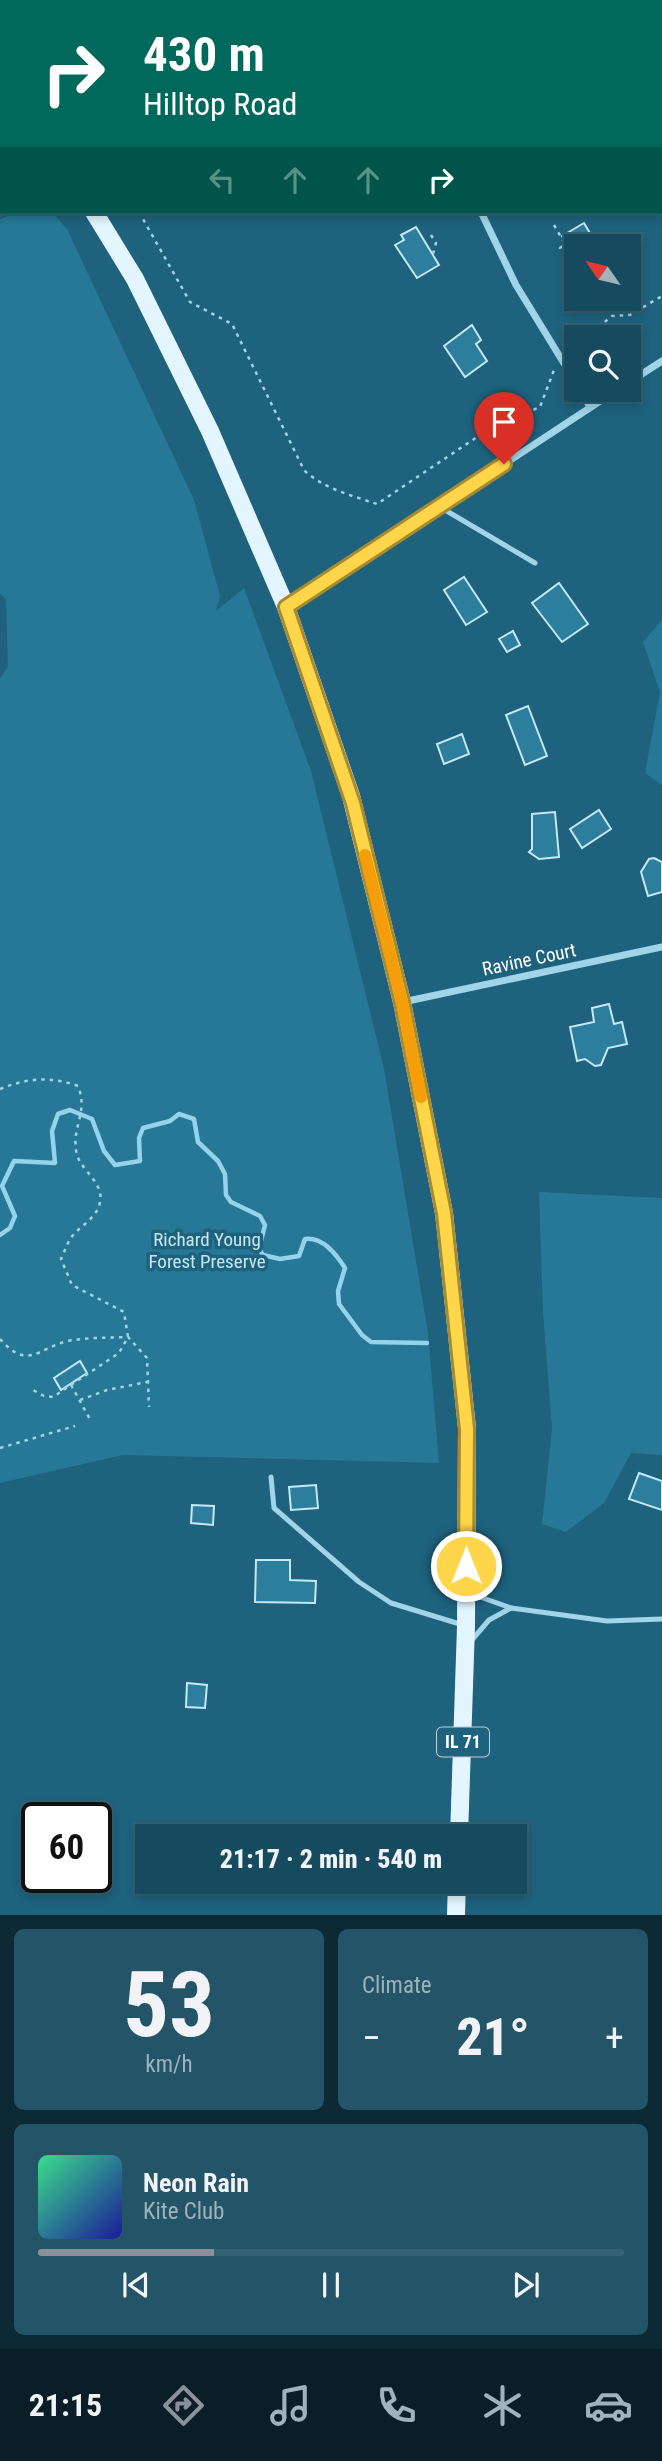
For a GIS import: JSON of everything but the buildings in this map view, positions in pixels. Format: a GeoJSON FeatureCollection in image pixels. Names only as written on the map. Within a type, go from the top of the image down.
{"type":"FeatureCollection","features":[{"type":"Feature","properties":{"kind":"main road","name":"IL 71"},"geometry":{"type":"LineString","coordinates":[[95,214],[135,279],[204,420],[286,607],[351,796],[402,1002],[444,1213],[467,1429],[466,1647],[459,1824]]}},
{"type":"Feature","properties":{"kind":"main road"},"geometry":{"type":"LineString","coordinates":[[456,1915],[457,1894]]}},
{"type":"Feature","properties":{"kind":"street"},"geometry":{"type":"LineString","coordinates":[[482,214],[488,233],[516,285],[563,360]]}},
{"type":"Feature","properties":{"kind":"street"},"geometry":{"type":"LineString","coordinates":[[641,375],[662,361]]}},
{"type":"Feature","properties":{"kind":"street"},"geometry":{"type":"LineString","coordinates":[[587,402],[590,407]]}},
{"type":"Feature","properties":{"kind":"street"},"geometry":{"type":"LineString","coordinates":[[286,607],[598,402]]}},
{"type":"Feature","properties":{"kind":"street","name":"Ravine Court"},"geometry":{"type":"LineString","coordinates":[[402,1002],[662,947]]}},
{"type":"Feature","properties":{"kind":"lane"},"geometry":{"type":"LineString","coordinates":[[440,507],[535,564]]}},
{"type":"Feature","properties":{"kind":"lane"},"geometry":{"type":"LineString","coordinates":[[271,1477],[274,1508],[359,1582],[391,1603],[466,1626]]}},
{"type":"Feature","properties":{"kind":"lane"},"geometry":{"type":"LineString","coordinates":[[466,1592],[511,1608],[607,1621],[662,1619]]}},
{"type":"Feature","properties":{"kind":"lane"},"geometry":{"type":"LineString","coordinates":[[466,1647],[489,1620],[511,1608]]}},
{"type":"Feature","properties":{"kind":"path"},"geometry":{"type":"LineString","coordinates":[[140,214],[190,302],[232,324],[304,470],[321,482],[358,498],[377,504],[489,429],[540,407],[545,401],[551,374],[563,360]]}},
{"type":"Feature","properties":{"kind":"path"},"geometry":{"type":"LineString","coordinates":[[554,225],[564,242]]}},
{"type":"Feature","properties":{"kind":"path"},"geometry":{"type":"LineString","coordinates":[[431,235],[436,243],[433,254]]}},
{"type":"Feature","properties":{"kind":"path"},"geometry":{"type":"LineString","coordinates":[[602,325],[612,317],[631,315],[662,296]]}},
{"type":"Feature","properties":{"kind":"path"},"geometry":{"type":"LineString","coordinates":[[0,1088],[26,1079],[64,1081],[78,1086],[84,1101],[77,1129],[76,1152],[83,1168],[99,1188],[100,1202],[91,1220],[71,1237],[61,1259],[72,1285],[124,1312],[128,1337],[146,1358],[149,1407]]}},
{"type":"Feature","properties":{"kind":"path"},"geometry":{"type":"LineString","coordinates":[[0,1339],[10,1350],[37,1356],[65,1342],[128,1337]]}},
{"type":"Feature","properties":{"kind":"path"},"geometry":{"type":"LineString","coordinates":[[33,1390],[52,1397],[119,1353],[128,1337]]}},
{"type":"Feature","properties":{"kind":"path"},"geometry":{"type":"LineString","coordinates":[[80,1400],[107,1390],[148,1381]]}},
{"type":"Feature","properties":{"kind":"path"},"geometry":{"type":"LineString","coordinates":[[71,1385],[91,1421]]}},
{"type":"Feature","properties":{"kind":"path"},"geometry":{"type":"LineString","coordinates":[[0,1448],[75,1426]]}},
{"type":"Feature","properties":{"kind":"green space","name":"Richard Young Forest Preserve"},"geometry":{"type":"Polygon","coordinates":[[[11,214],[54,214],[67,229],[194,500],[220,596],[216,611],[244,588],[311,771],[384,1069],[428,1333],[439,1463],[123,1455],[0,1483],[0,679],[8,667],[6,600],[0,593],[0,220],[11,214]]]}},
{"type":"Feature","properties":{"kind":"green space"},"geometry":{"type":"Polygon","coordinates":[[[662,620],[662,785],[645,773],[660,692],[643,642],[662,620]]]}},
{"type":"Feature","properties":{"kind":"green space"},"geometry":{"type":"Polygon","coordinates":[[[539,1192],[662,1198],[662,1455],[631,1453],[604,1503],[566,1532],[542,1524],[552,1428],[543,1312],[539,1192]]]}},
{"type":"Feature","properties":{"kind":"waterway"},"geometry":{"type":"LineString","coordinates":[[0,1235],[10,1228],[15,1216],[2,1186],[14,1161],[55,1163],[52,1131],[58,1114],[70,1110],[92,1119],[104,1151],[115,1165],[140,1161],[139,1138],[143,1128],[170,1121],[179,1114],[194,1119],[198,1142],[218,1161],[225,1174],[226,1195],[231,1202],[260,1216],[265,1225],[259,1249],[263,1255],[280,1259],[299,1256],[305,1239],[318,1241],[333,1252],[345,1268],[338,1291],[339,1304],[362,1335],[371,1342],[427,1343]]}},
{"type":"Feature","properties":{"kind":"slow traffic"},"geometry":{"type":"LineString","coordinates":[[365,855],[402,1002],[421,1097]]}},
{"type":"Feature","properties":{"kind":"route"},"geometry":{"type":"LineString","coordinates":[[466,1566],[467,1429],[444,1213],[402,1002],[353,803],[286,607],[504,464]]}}]}
